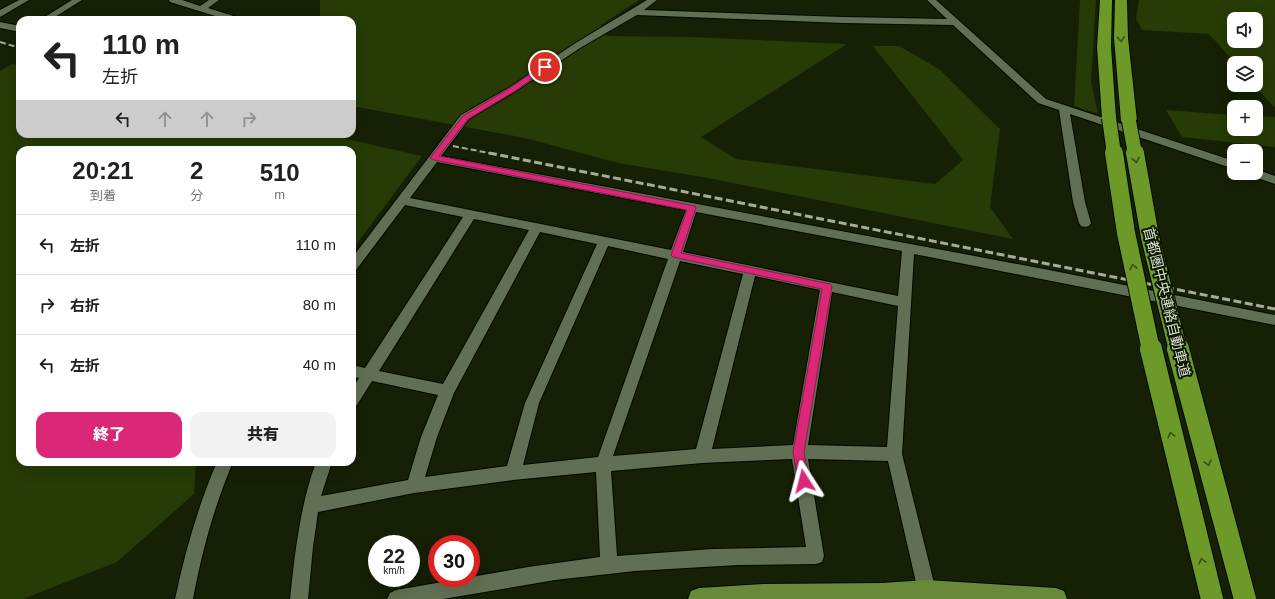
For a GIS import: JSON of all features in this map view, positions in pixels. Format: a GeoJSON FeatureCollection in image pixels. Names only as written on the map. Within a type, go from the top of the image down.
{"type":"FeatureCollection","features":[{"type":"Feature","properties":{"kind":"highway","name":"首都圏中央連絡自動車道"},"geometry":{"type":"LineString","coordinates":[[1106,0],[1104,47],[1109,118],[1126,233],[1155,368],[1212,599]]}},
{"type":"Feature","properties":{"kind":"highway","name":"首都圏中央連絡自動車道"},"geometry":{"type":"LineString","coordinates":[[1121,0],[1121,38],[1130,121],[1150,237],[1184,374],[1246,599]]}},
{"type":"Feature","properties":{"kind":"main road"},"geometry":{"type":"LineString","coordinates":[[699,599],[762,595],[882,594],[926,591],[1056,599]]}},
{"type":"Feature","properties":{"kind":"street"},"geometry":{"type":"LineString","coordinates":[[0,14],[25,0]]}},
{"type":"Feature","properties":{"kind":"street"},"geometry":{"type":"LineString","coordinates":[[51,16],[78,0]]}},
{"type":"Feature","properties":{"kind":"street"},"geometry":{"type":"LineString","coordinates":[[173,0],[224,16]]}},
{"type":"Feature","properties":{"kind":"street"},"geometry":{"type":"LineString","coordinates":[[200,9],[215,0]]}},
{"type":"Feature","properties":{"kind":"street"},"geometry":{"type":"LineString","coordinates":[[356,262],[465,117],[513,89],[577,46],[653,0]]}},
{"type":"Feature","properties":{"kind":"street"},"geometry":{"type":"LineString","coordinates":[[931,0],[1042,101],[1227,163]]}},
{"type":"Feature","properties":{"kind":"street"},"geometry":{"type":"LineString","coordinates":[[635,12],[843,20],[955,22]]}},
{"type":"Feature","properties":{"kind":"street"},"geometry":{"type":"LineString","coordinates":[[0,24],[16,28]]}},
{"type":"Feature","properties":{"kind":"street"},"geometry":{"type":"LineString","coordinates":[[1064,108],[1079,202],[1085,223]]}},
{"type":"Feature","properties":{"kind":"street"},"geometry":{"type":"LineString","coordinates":[[434,158],[1044,274],[1275,320]]}},
{"type":"Feature","properties":{"kind":"street"},"geometry":{"type":"LineString","coordinates":[[1263,176],[1275,180]]}},
{"type":"Feature","properties":{"kind":"street"},"geometry":{"type":"LineString","coordinates":[[402,200],[605,240],[904,302]]}},
{"type":"Feature","properties":{"kind":"street"},"geometry":{"type":"LineString","coordinates":[[609,565],[603,464],[692,208]]}},
{"type":"Feature","properties":{"kind":"street"},"geometry":{"type":"LineString","coordinates":[[356,394],[471,214]]}},
{"type":"Feature","properties":{"kind":"street"},"geometry":{"type":"LineString","coordinates":[[414,486],[429,437],[447,391],[537,227]]}},
{"type":"Feature","properties":{"kind":"street"},"geometry":{"type":"LineString","coordinates":[[512,473],[532,403],[605,240]]}},
{"type":"Feature","properties":{"kind":"street"},"geometry":{"type":"LineString","coordinates":[[908,249],[894,454],[926,591]]}},
{"type":"Feature","properties":{"kind":"street"},"geometry":{"type":"LineString","coordinates":[[702,456],[750,270]]}},
{"type":"Feature","properties":{"kind":"street"},"geometry":{"type":"LineString","coordinates":[[396,599],[500,580],[609,565],[752,555],[816,556],[799,452],[827,286]]}},
{"type":"Feature","properties":{"kind":"street"},"geometry":{"type":"LineString","coordinates":[[356,372],[447,391]]}},
{"type":"Feature","properties":{"kind":"street"},"geometry":{"type":"LineString","coordinates":[[311,506],[414,486],[512,473],[603,464],[702,456],[799,452],[894,454]]}},
{"type":"Feature","properties":{"kind":"street"},"geometry":{"type":"LineString","coordinates":[[184,599],[193,556],[210,494],[223,466]]}},
{"type":"Feature","properties":{"kind":"street"},"geometry":{"type":"LineString","coordinates":[[299,599],[302,555],[315,487],[323,466]]}},
{"type":"Feature","properties":{"kind":"green space"},"geometry":{"type":"Polygon","coordinates":[[[320,0],[639,0],[601,25],[607,36],[690,37],[847,44],[701,137],[736,159],[935,184],[963,160],[873,46],[899,46],[939,69],[1000,129],[990,207],[1013,239],[708,178],[618,163],[525,138],[356,107],[356,16],[320,16],[320,0]]]}},
{"type":"Feature","properties":{"kind":"green space"},"geometry":{"type":"Polygon","coordinates":[[[1080,0],[1096,0],[1091,82],[1098,113],[1074,106],[1080,0]]]}},
{"type":"Feature","properties":{"kind":"green space"},"geometry":{"type":"Polygon","coordinates":[[[1139,0],[1275,0],[1275,108],[1260,92],[1263,92],[1263,56],[1229,56],[1209,34],[1142,30],[1136,19],[1139,0]]]}},
{"type":"Feature","properties":{"kind":"green space"},"geometry":{"type":"Polygon","coordinates":[[[12,64],[16,64],[16,138],[342,138],[422,156],[356,245],[356,146],[16,146],[16,466],[196,466],[194,494],[117,562],[23,599],[0,599],[0,71],[12,64]]]}},
{"type":"Feature","properties":{"kind":"green space"},"geometry":{"type":"Polygon","coordinates":[[[1166,110],[1227,114],[1227,136],[1263,136],[1263,116],[1275,117],[1275,147],[1263,146],[1263,144],[1247,144],[1182,137],[1166,110]]]}},
{"type":"Feature","properties":{"kind":"railway"},"geometry":{"type":"LineString","coordinates":[[0,42],[16,47]]}},
{"type":"Feature","properties":{"kind":"railway"},"geometry":{"type":"LineString","coordinates":[[453,146],[494,154]]}},
{"type":"Feature","properties":{"kind":"railway"},"geometry":{"type":"LineString","coordinates":[[489,153],[1275,309]]}},
{"type":"Feature","properties":{"kind":"route"},"geometry":{"type":"LineString","coordinates":[[545,67],[513,89],[465,117],[434,158],[692,208],[676,255],[827,286],[799,452],[804,481]]}}]}
